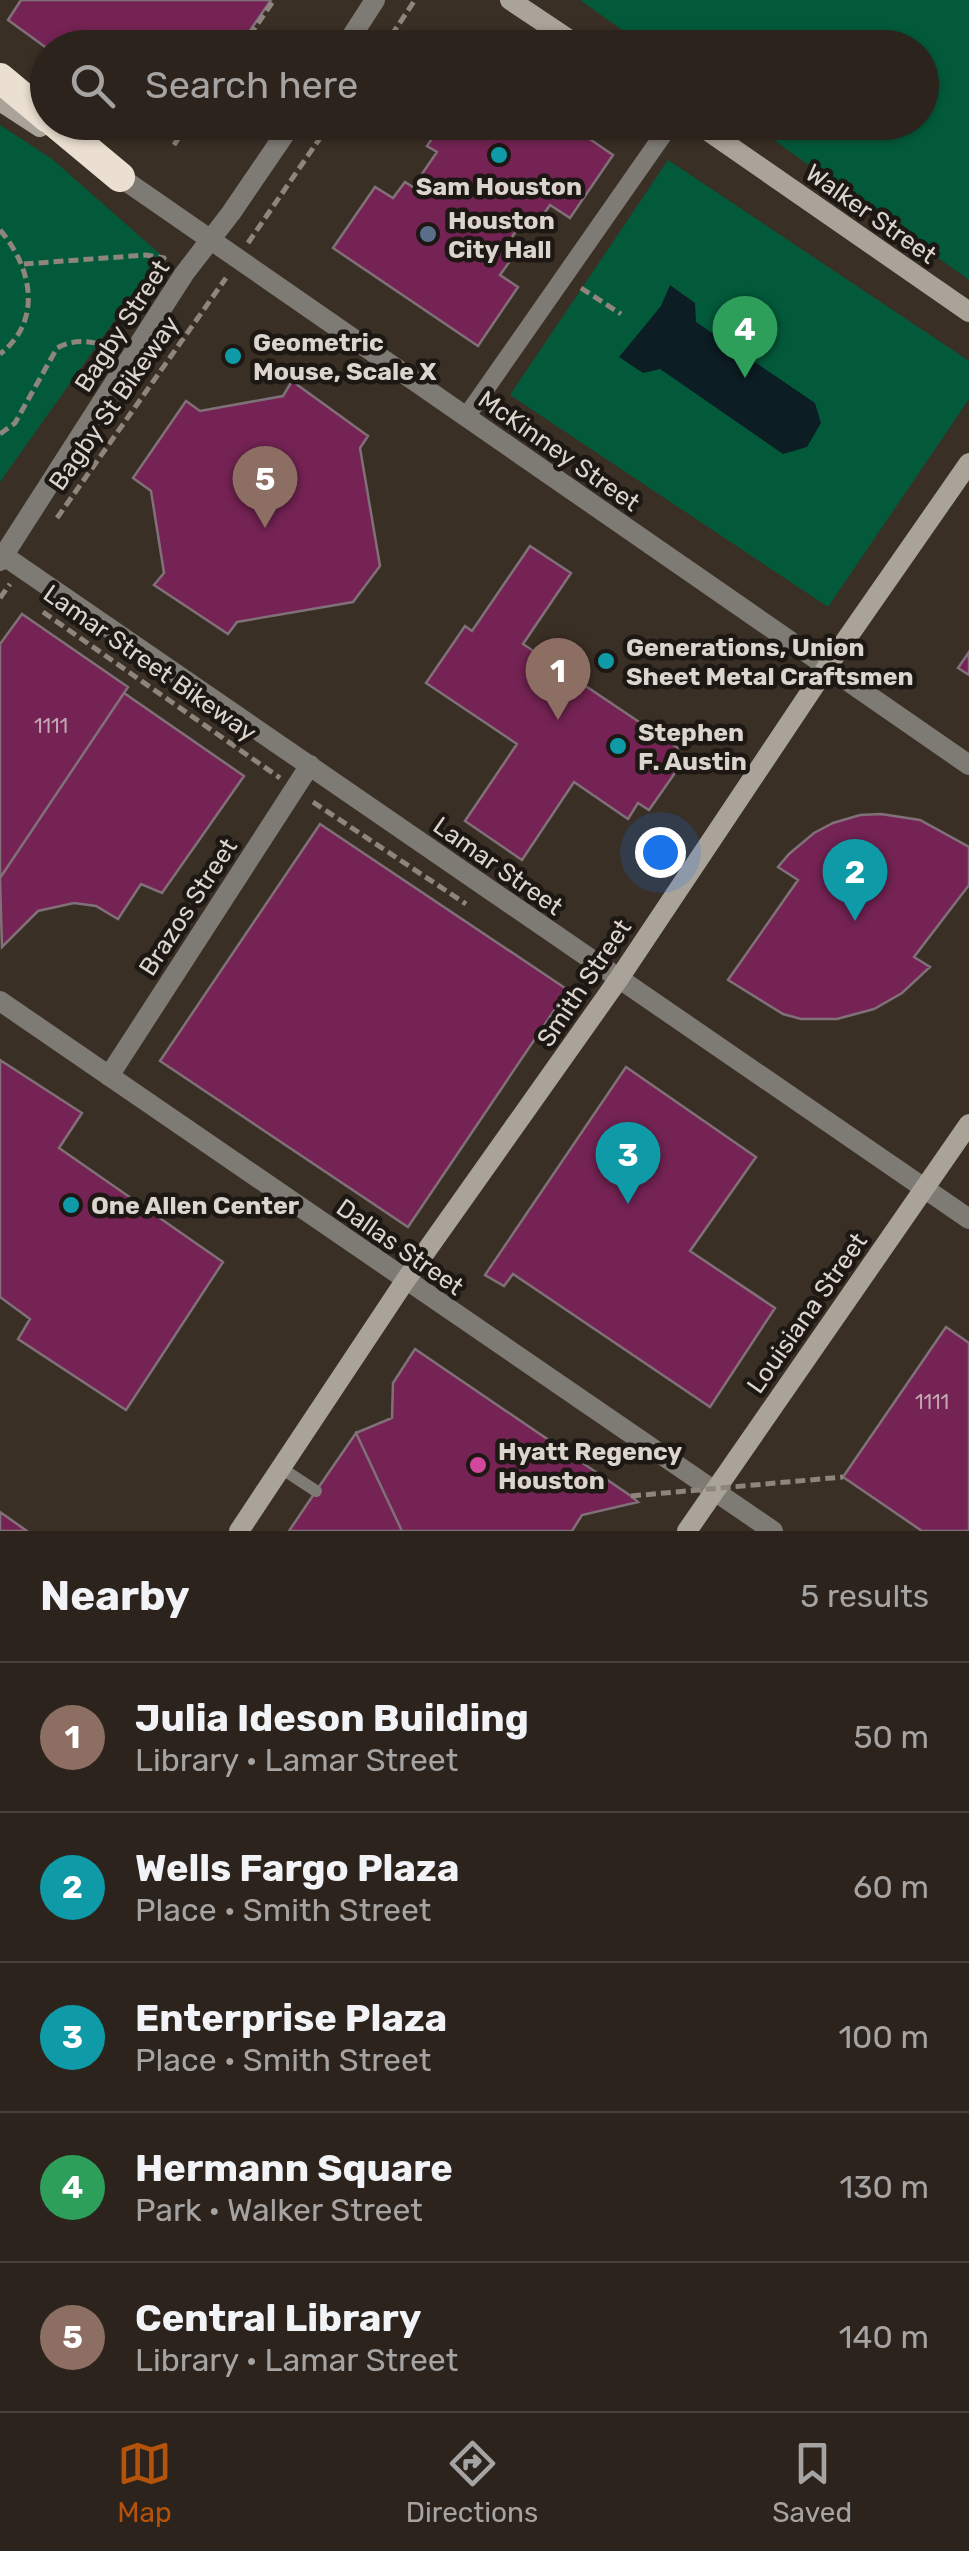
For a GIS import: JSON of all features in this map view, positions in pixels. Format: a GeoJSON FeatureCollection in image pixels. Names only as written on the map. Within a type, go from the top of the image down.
{"type":"FeatureCollection","features":[{"type":"Feature","properties":{"kind":"highway"},"geometry":{"type":"LineString","coordinates":[[0,78],[30,103]]}},
{"type":"Feature","properties":{"kind":"highway"},"geometry":{"type":"LineString","coordinates":[[75,140],[120,178]]}},
{"type":"Feature","properties":{"kind":"main road"},"geometry":{"type":"LineString","coordinates":[[510,0],[555,30]]}},
{"type":"Feature","properties":{"kind":"main road"},"geometry":{"type":"LineString","coordinates":[[0,101],[30,120]]}},
{"type":"Feature","properties":{"kind":"main road"},"geometry":{"type":"LineString","coordinates":[[61,140],[120,178]]}},
{"type":"Feature","properties":{"kind":"main road","name":"Walker Street"},"geometry":{"type":"LineString","coordinates":[[721,140],[969,312]]}},
{"type":"Feature","properties":{"kind":"main road","name":"Smith Street"},"geometry":{"type":"LineString","coordinates":[[239,1531],[404,1280],[618,980],[969,462]]}},
{"type":"Feature","properties":{"kind":"main road","name":"Louisiana Street"},"geometry":{"type":"LineString","coordinates":[[687,1531],[969,1124]]}},
{"type":"Feature","properties":{"kind":"street"},"geometry":{"type":"LineString","coordinates":[[356,30],[375,0]]}},
{"type":"Feature","properties":{"kind":"street","name":"Bagby Street"},"geometry":{"type":"LineString","coordinates":[[2,556],[184,274],[281,140]]}},
{"type":"Feature","properties":{"kind":"street"},"geometry":{"type":"LineString","coordinates":[[466,417],[659,140]]}},
{"type":"Feature","properties":{"kind":"street","name":"McKinney Street"},"geometry":{"type":"LineString","coordinates":[[120,178],[969,765]]}},
{"type":"Feature","properties":{"kind":"street","name":"Lamar Street"},"geometry":{"type":"LineString","coordinates":[[2,556],[969,1219]]}},
{"type":"Feature","properties":{"kind":"street","name":"Brazos Street"},"geometry":{"type":"LineString","coordinates":[[109,1076],[310,765]]}},
{"type":"Feature","properties":{"kind":"street","name":"Dallas Street"},"geometry":{"type":"LineString","coordinates":[[2,1008],[109,1076],[772,1531]]}},
{"type":"Feature","properties":{"kind":"lane"},"geometry":{"type":"LineString","coordinates":[[281,1468],[316,1491]]}},
{"type":"Feature","properties":{"kind":"path"},"geometry":{"type":"LineString","coordinates":[[252,30],[274,0]]}},
{"type":"Feature","properties":{"kind":"path"},"geometry":{"type":"LineString","coordinates":[[395,30],[416,0]]}},
{"type":"Feature","properties":{"kind":"path"},"geometry":{"type":"LineString","coordinates":[[174,145],[177,140]]}},
{"type":"Feature","properties":{"kind":"path"},"geometry":{"type":"LineString","coordinates":[[249,243],[320,140]]}},
{"type":"Feature","properties":{"kind":"path"},"geometry":{"type":"LineString","coordinates":[[0,230],[24,264],[30,286],[26,309],[9,347],[0,354]]}},
{"type":"Feature","properties":{"kind":"path"},"geometry":{"type":"LineString","coordinates":[[0,434],[15,424],[57,348],[85,340],[105,345],[164,258],[146,254],[24,264]]}},
{"type":"Feature","properties":{"kind":"path","name":"Bagby St Bikeway"},"geometry":{"type":"LineString","coordinates":[[54,522],[220,286]]}},
{"type":"Feature","properties":{"kind":"path"},"geometry":{"type":"LineString","coordinates":[[581,288],[620,314]]}},
{"type":"Feature","properties":{"kind":"path","name":"Lamar Street Bikeway"},"geometry":{"type":"LineString","coordinates":[[36,608],[269,770]]}},
{"type":"Feature","properties":{"kind":"path"},"geometry":{"type":"LineString","coordinates":[[631,1496],[843,1477]]}},
{"type":"Feature","properties":{"kind":"green space"},"geometry":{"type":"Polygon","coordinates":[[[580,0],[969,0],[969,280],[774,140],[939,140],[939,30],[622,30],[580,0]]]}},
{"type":"Feature","properties":{"kind":"green space"},"geometry":{"type":"Polygon","coordinates":[[[0,125],[52,159],[161,255],[0,482],[0,125]]]}},
{"type":"Feature","properties":{"kind":"green space"},"geometry":{"type":"Polygon","coordinates":[[[668,160],[969,361],[969,399],[828,607],[510,395],[668,160]]]}},
{"type":"Feature","properties":{"kind":"shaded area"},"geometry":{"type":"Polygon","coordinates":[[[670,285],[695,303],[696,322],[815,403],[821,423],[807,447],[783,454],[660,369],[643,373],[619,357],[661,306],[670,285]]]}},
{"type":"Feature","properties":{"kind":"building"},"geometry":{"type":"Polygon","coordinates":[[[21,0],[271,0],[250,30],[30,30],[30,36],[8,20],[21,0]]]}},
{"type":"Feature","properties":{"kind":"building","name":"Houston City Hall"},"geometry":{"type":"Polygon","coordinates":[[[431,140],[591,140],[613,155],[570,218],[550,205],[539,221],[528,214],[503,250],[513,257],[500,275],[518,287],[478,346],[333,248],[375,187],[393,198],[405,182],[413,187],[437,152],[427,146],[431,140]]]}},
{"type":"Feature","properties":{"kind":"building"},"geometry":{"type":"Polygon","coordinates":[[[292,381],[368,436],[360,448],[380,566],[353,602],[237,622],[228,634],[154,585],[164,573],[151,491],[133,478],[186,401],[200,411],[283,396],[292,381]]]}},
{"type":"Feature","properties":{"kind":"building"},"geometry":{"type":"Polygon","coordinates":[[[530,546],[571,573],[523,644],[678,748],[668,764],[677,770],[649,810],[638,803],[628,819],[574,782],[522,860],[465,821],[517,744],[426,683],[465,626],[472,631],[530,546]]]}},
{"type":"Feature","properties":{"kind":"building"},"geometry":{"type":"Polygon","coordinates":[[[22,614],[128,687],[0,878],[0,644],[22,614]]]}},
{"type":"Feature","properties":{"kind":"building"},"geometry":{"type":"Polygon","coordinates":[[[969,652],[969,675],[958,668],[969,652]]]}},
{"type":"Feature","properties":{"kind":"building"},"geometry":{"type":"Polygon","coordinates":[[[124,693],[244,776],[162,893],[141,884],[118,919],[96,906],[74,903],[38,911],[2,947],[0,878],[124,693]]]}},
{"type":"Feature","properties":{"kind":"building"},"geometry":{"type":"Polygon","coordinates":[[[881,814],[920,820],[969,847],[969,885],[914,957],[930,967],[902,993],[874,1009],[837,1019],[801,1019],[783,1014],[728,980],[798,880],[778,867],[789,854],[833,823],[881,814]]]}},
{"type":"Feature","properties":{"kind":"building"},"geometry":{"type":"Polygon","coordinates":[[[320,824],[568,990],[408,1227],[160,1061],[320,824]]]}},
{"type":"Feature","properties":{"kind":"building","name":"One Allen Center"},"geometry":{"type":"Polygon","coordinates":[[[0,1060],[82,1113],[59,1148],[223,1262],[126,1410],[18,1339],[30,1319],[0,1297],[0,1060]]]}},
{"type":"Feature","properties":{"kind":"building"},"geometry":{"type":"Polygon","coordinates":[[[626,1067],[756,1157],[690,1251],[775,1308],[710,1407],[513,1274],[504,1286],[485,1275],[626,1067]]]}},
{"type":"Feature","properties":{"kind":"building"},"geometry":{"type":"Polygon","coordinates":[[[946,1327],[969,1343],[969,1531],[922,1531],[843,1477],[946,1327]]]}},
{"type":"Feature","properties":{"kind":"building","name":"Hyatt Regency Houston"},"geometry":{"type":"Polygon","coordinates":[[[415,1349],[638,1502],[582,1515],[572,1531],[402,1531],[356,1433],[392,1418],[393,1383],[415,1349]]]}},
{"type":"Feature","properties":{"kind":"building"},"geometry":{"type":"Polygon","coordinates":[[[356,1433],[402,1531],[289,1531],[316,1491],[356,1433]]]}},
{"type":"Feature","properties":{"kind":"building"},"geometry":{"type":"Polygon","coordinates":[[[0,1512],[27,1531],[0,1531],[0,1512]]]}},
{"type":"Feature","properties":{"kind":"place","name":"Sam Houston"},"geometry":{"type":"Point","coordinates":[499,155]}},
{"type":"Feature","properties":{"kind":"place","name":"Houston City Hall"},"geometry":{"type":"Point","coordinates":[428,234]}},
{"type":"Feature","properties":{"kind":"place","name":"Geometric Mouse, Scale X"},"geometry":{"type":"Point","coordinates":[233,356]}},
{"type":"Feature","properties":{"kind":"place","name":"Hermann Square"},"geometry":{"type":"Point","coordinates":[745,378]}},
{"type":"Feature","properties":{"kind":"place","name":"Central Library"},"geometry":{"type":"Point","coordinates":[265,528]}},
{"type":"Feature","properties":{"kind":"place","name":"Generations, Union Sheet Metal Craftsmen"},"geometry":{"type":"Point","coordinates":[606,661]}},
{"type":"Feature","properties":{"kind":"place","name":"Julia Ideson Building"},"geometry":{"type":"Point","coordinates":[558,720]}},
{"type":"Feature","properties":{"kind":"place","name":"Stephen F. Austin"},"geometry":{"type":"Point","coordinates":[618,746]}},
{"type":"Feature","properties":{"kind":"place","name":"Wells Fargo Plaza"},"geometry":{"type":"Point","coordinates":[855,921]}},
{"type":"Feature","properties":{"kind":"place","name":"Enterprise Plaza"},"geometry":{"type":"Point","coordinates":[628,1204]}},
{"type":"Feature","properties":{"kind":"place","name":"One Allen Center"},"geometry":{"type":"Point","coordinates":[71,1205]}},
{"type":"Feature","properties":{"kind":"place","name":"Hyatt Regency Houston"},"geometry":{"type":"Point","coordinates":[478,1465]}}]}
